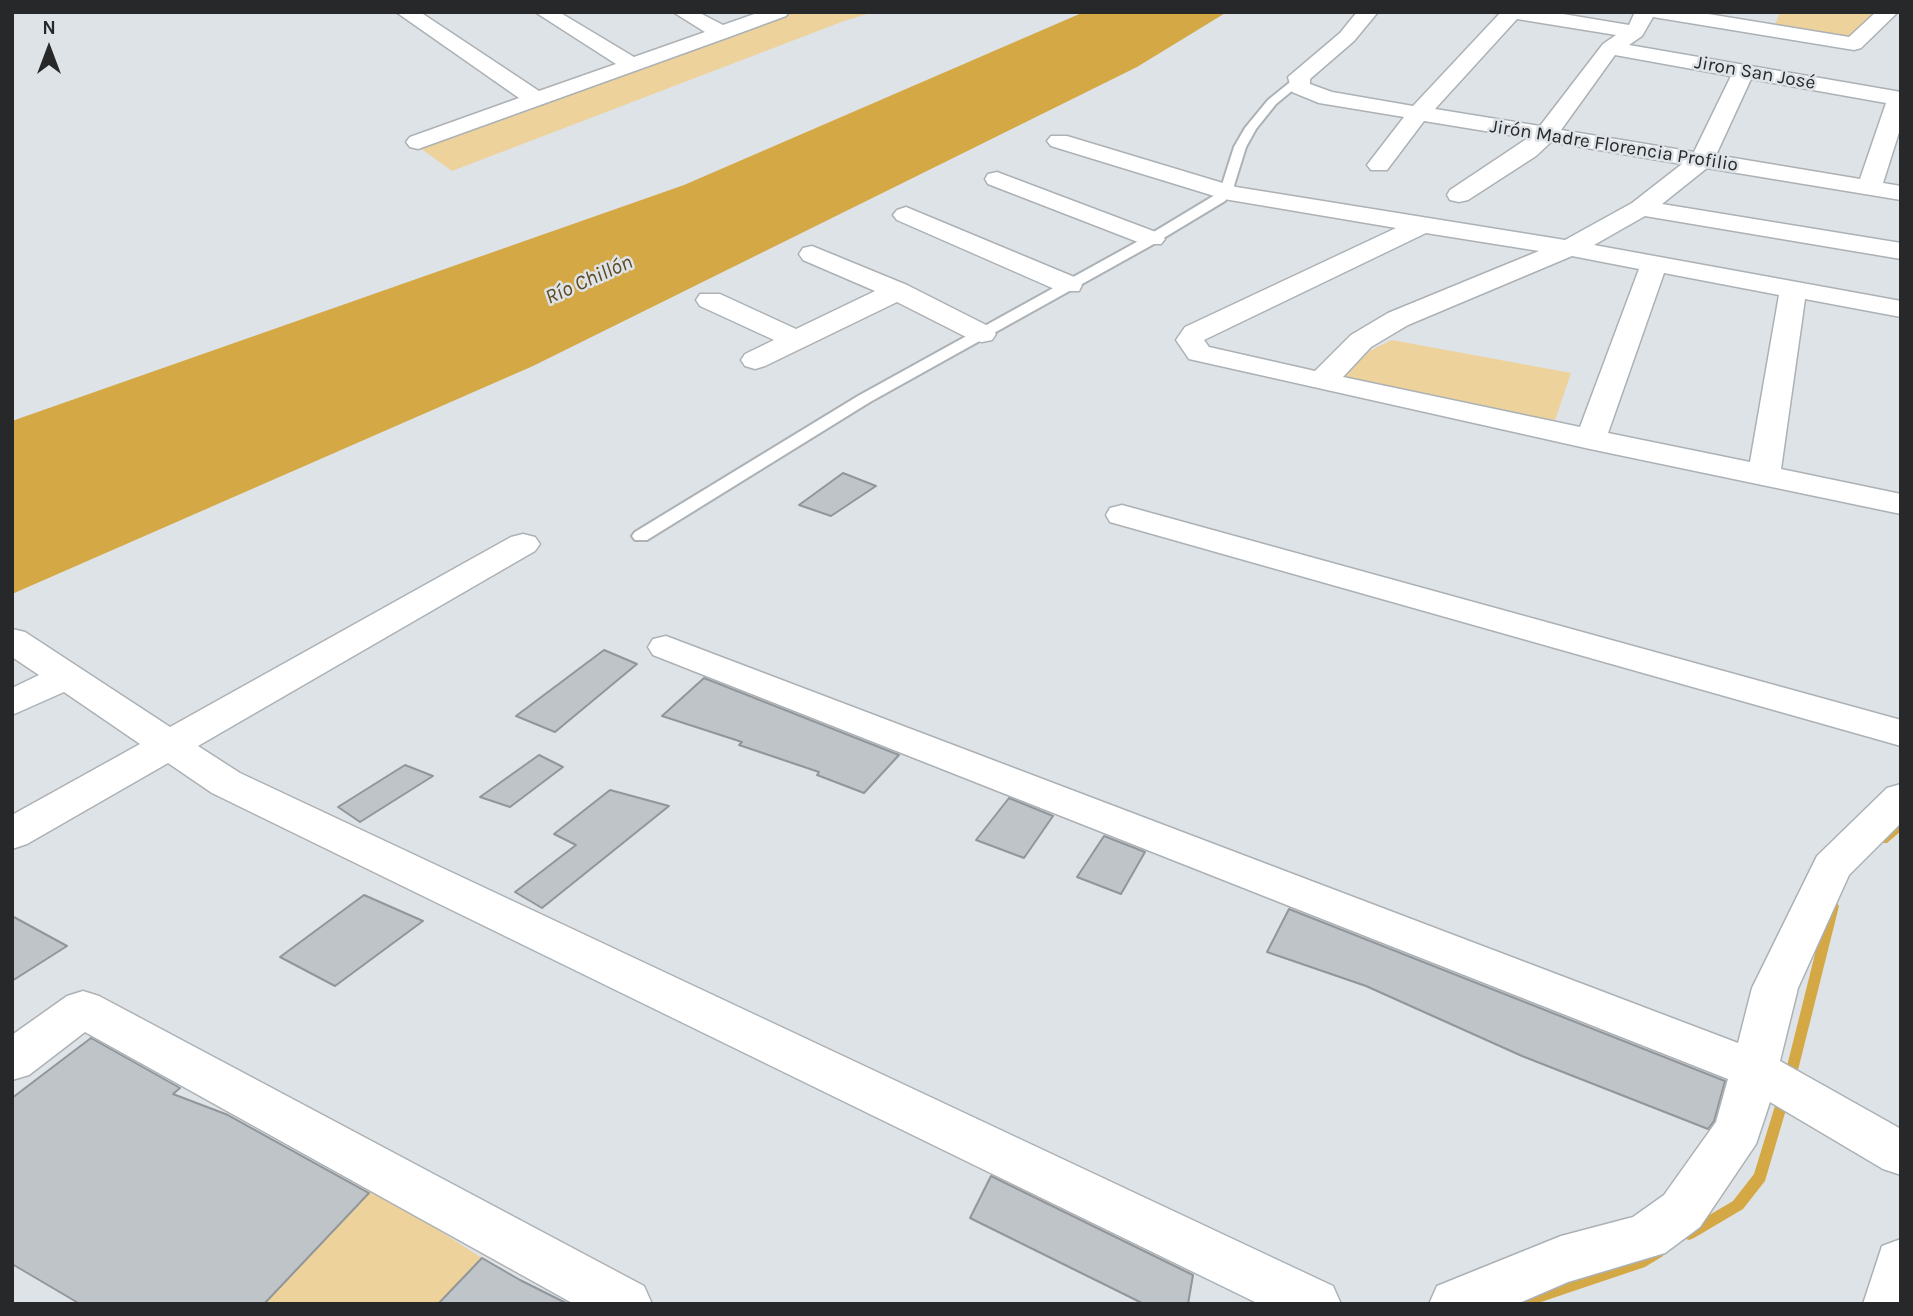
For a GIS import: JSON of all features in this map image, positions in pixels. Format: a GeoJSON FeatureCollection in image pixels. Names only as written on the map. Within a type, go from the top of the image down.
{"type":"FeatureCollection","features":[{"type":"Feature","properties":{"kind":"street"},"geometry":{"type":"LineString","coordinates":[[406,12],[537,100]]}},
{"type":"Feature","properties":{"kind":"street"},"geometry":{"type":"LineString","coordinates":[[545,12],[633,65]]}},
{"type":"Feature","properties":{"kind":"street"},"geometry":{"type":"LineString","coordinates":[[683,12],[722,33]]}},
{"type":"Feature","properties":{"kind":"street"},"geometry":{"type":"LineString","coordinates":[[418,142],[779,12]]}},
{"type":"Feature","properties":{"kind":"street"},"geometry":{"type":"LineString","coordinates":[[1298,80],[1346,37],[1368,12]]}},
{"type":"Feature","properties":{"kind":"street"},"geometry":{"type":"LineString","coordinates":[[1379,165],[1418,114],[1512,12],[1635,32]]}},
{"type":"Feature","properties":{"kind":"street"},"geometry":{"type":"LineString","coordinates":[[1459,195],[1528,151],[1546,134],[1610,48],[1635,32],[1645,12]]}},
{"type":"Feature","properties":{"kind":"street"},"geometry":{"type":"LineString","coordinates":[[1658,12],[1757,20],[1854,44],[1888,12]]}},
{"type":"Feature","properties":{"kind":"street","name":"Jiron San José"},"geometry":{"type":"LineString","coordinates":[[1610,48],[1900,99]]}},
{"type":"Feature","properties":{"kind":"street"},"geometry":{"type":"LineString","coordinates":[[1322,381],[1361,341],[1398,319],[1569,248],[1641,208],[1703,160],[1744,71]]}},
{"type":"Feature","properties":{"kind":"street","name":"Jirón Madre Florencia Profilio"},"geometry":{"type":"LineString","coordinates":[[1298,80],[1305,90],[1326,99],[1901,193]]}},
{"type":"Feature","properties":{"kind":"street"},"geometry":{"type":"LineString","coordinates":[[1869,187],[1900,99]]}},
{"type":"Feature","properties":{"kind":"street"},"geometry":{"type":"LineString","coordinates":[[1059,141],[1226,192],[1569,248],[1901,309]]}},
{"type":"Feature","properties":{"kind":"street"},"geometry":{"type":"LineString","coordinates":[[997,179],[1152,239]]}},
{"type":"Feature","properties":{"kind":"street"},"geometry":{"type":"LineString","coordinates":[[1641,208],[1901,251]]}},
{"type":"Feature","properties":{"kind":"street"},"geometry":{"type":"LineString","coordinates":[[906,215],[1069,285]]}},
{"type":"Feature","properties":{"kind":"street"},"geometry":{"type":"LineString","coordinates":[[1422,225],[1195,333],[1190,340],[1199,353],[1590,440],[1901,505]]}},
{"type":"Feature","properties":{"kind":"street"},"geometry":{"type":"LineString","coordinates":[[812,254],[897,291],[982,334]]}},
{"type":"Feature","properties":{"kind":"street"},"geometry":{"type":"LineString","coordinates":[[1590,440],[1654,264]]}},
{"type":"Feature","properties":{"kind":"street"},"geometry":{"type":"LineString","coordinates":[[1764,476],[1793,289]]}},
{"type":"Feature","properties":{"kind":"street"},"geometry":{"type":"LineString","coordinates":[[755,360],[897,291]]}},
{"type":"Feature","properties":{"kind":"street"},"geometry":{"type":"LineString","coordinates":[[710,300],[797,340]]}},
{"type":"Feature","properties":{"kind":"street"},"geometry":{"type":"LineString","coordinates":[[1122,515],[1901,733]]}},
{"type":"Feature","properties":{"kind":"street"},"geometry":{"type":"LineString","coordinates":[[12,834],[523,544]]}},
{"type":"Feature","properties":{"kind":"street"},"geometry":{"type":"LineString","coordinates":[[12,640],[226,783],[1314,1304]]}},
{"type":"Feature","properties":{"kind":"street"},"geometry":{"type":"LineString","coordinates":[[666,647],[1754,1069],[1901,1154]]}},
{"type":"Feature","properties":{"kind":"street"},"geometry":{"type":"LineString","coordinates":[[12,703],[66,676]]}},
{"type":"Feature","properties":{"kind":"street"},"geometry":{"type":"LineString","coordinates":[[1456,1304],[1561,1260],[1647,1237],[1682,1211],[1739,1129],[1774,988],[1832,867],[1901,798]]}},
{"type":"Feature","properties":{"kind":"street"},"geometry":{"type":"LineString","coordinates":[[12,1061],[83,1009],[625,1304]]}},
{"type":"Feature","properties":{"kind":"lane"},"geometry":{"type":"LineString","coordinates":[[641,536],[864,399],[1152,239],[1226,192],[1240,147],[1251,128],[1272,102],[1298,80]]}},
{"type":"Feature","properties":{"kind":"shaded area"},"geometry":{"type":"Polygon","coordinates":[[[792,12],[874,12],[844,21],[452,171],[420,148],[792,12]]]}},
{"type":"Feature","properties":{"kind":"shaded area"},"geometry":{"type":"Polygon","coordinates":[[[1780,12],[1877,14],[1849,39],[1774,27],[1780,12]]]}},
{"type":"Feature","properties":{"kind":"shaded area"},"geometry":{"type":"Polygon","coordinates":[[[1392,340],[1571,373],[1554,423],[1342,380],[1361,355],[1392,340]]]}},
{"type":"Feature","properties":{"kind":"shaded area"},"geometry":{"type":"Polygon","coordinates":[[[373,1188],[482,1258],[438,1304],[264,1304],[373,1188]]]}},
{"type":"Feature","properties":{"kind":"water","name":"Río Chillón"},"geometry":{"type":"Polygon","coordinates":[[[1084,12],[1227,12],[1137,67],[533,366],[12,594],[12,421],[684,185],[1084,12]]]}},
{"type":"Feature","properties":{"kind":"building"},"geometry":{"type":"Polygon","coordinates":[[[843,473],[876,486],[831,516],[799,505],[843,473]]]}},
{"type":"Feature","properties":{"kind":"building"},"geometry":{"type":"Polygon","coordinates":[[[604,650],[637,664],[555,732],[516,716],[604,650]]]}},
{"type":"Feature","properties":{"kind":"building"},"geometry":{"type":"Polygon","coordinates":[[[704,678],[899,755],[864,793],[817,775],[819,772],[739,745],[742,742],[662,716],[704,678]]]}},
{"type":"Feature","properties":{"kind":"building"},"geometry":{"type":"Polygon","coordinates":[[[539,755],[563,767],[510,807],[480,797],[539,755]]]}},
{"type":"Feature","properties":{"kind":"building"},"geometry":{"type":"Polygon","coordinates":[[[405,765],[433,776],[360,822],[338,807],[405,765]]]}},
{"type":"Feature","properties":{"kind":"building"},"geometry":{"type":"Polygon","coordinates":[[[610,790],[669,806],[542,908],[515,892],[576,845],[554,834],[610,790]]]}},
{"type":"Feature","properties":{"kind":"building"},"geometry":{"type":"Polygon","coordinates":[[[1009,798],[1053,816],[1024,858],[976,840],[1009,798]]]}},
{"type":"Feature","properties":{"kind":"building"},"geometry":{"type":"Polygon","coordinates":[[[1104,836],[1145,852],[1121,894],[1077,877],[1104,836]]]}},
{"type":"Feature","properties":{"kind":"building"},"geometry":{"type":"Polygon","coordinates":[[[364,895],[423,921],[335,986],[280,957],[364,895]]]}},
{"type":"Feature","properties":{"kind":"building"},"geometry":{"type":"Polygon","coordinates":[[[1289,909],[1725,1081],[1714,1121],[1708,1129],[1522,1056],[1366,986],[1267,952],[1289,909]]]}},
{"type":"Feature","properties":{"kind":"building"},"geometry":{"type":"Polygon","coordinates":[[[12,916],[67,946],[12,981],[12,916]]]}},
{"type":"Feature","properties":{"kind":"building"},"geometry":{"type":"Polygon","coordinates":[[[91,1038],[180,1088],[173,1094],[228,1115],[369,1193],[264,1304],[80,1304],[12,1264],[12,1098],[91,1038]]]}},
{"type":"Feature","properties":{"kind":"building"},"geometry":{"type":"Polygon","coordinates":[[[991,1176],[1193,1275],[1188,1304],[1144,1304],[970,1218],[991,1176]]]}},
{"type":"Feature","properties":{"kind":"building"},"geometry":{"type":"Polygon","coordinates":[[[482,1258],[520,1280],[568,1304],[438,1304],[482,1258]]]}},
{"type":"Feature","properties":{"kind":"waterway"},"geometry":{"type":"LineString","coordinates":[[1883,840],[1901,825]]}},
{"type":"Feature","properties":{"kind":"waterway"},"geometry":{"type":"LineString","coordinates":[[1790,1078],[1833,906]]}},
{"type":"Feature","properties":{"kind":"waterway"},"geometry":{"type":"LineString","coordinates":[[1689,1234],[1738,1205],[1760,1177],[1784,1096]]}},
{"type":"Feature","properties":{"kind":"waterway"},"geometry":{"type":"LineString","coordinates":[[1518,1303],[1640,1263],[1658,1252]]}}]}
